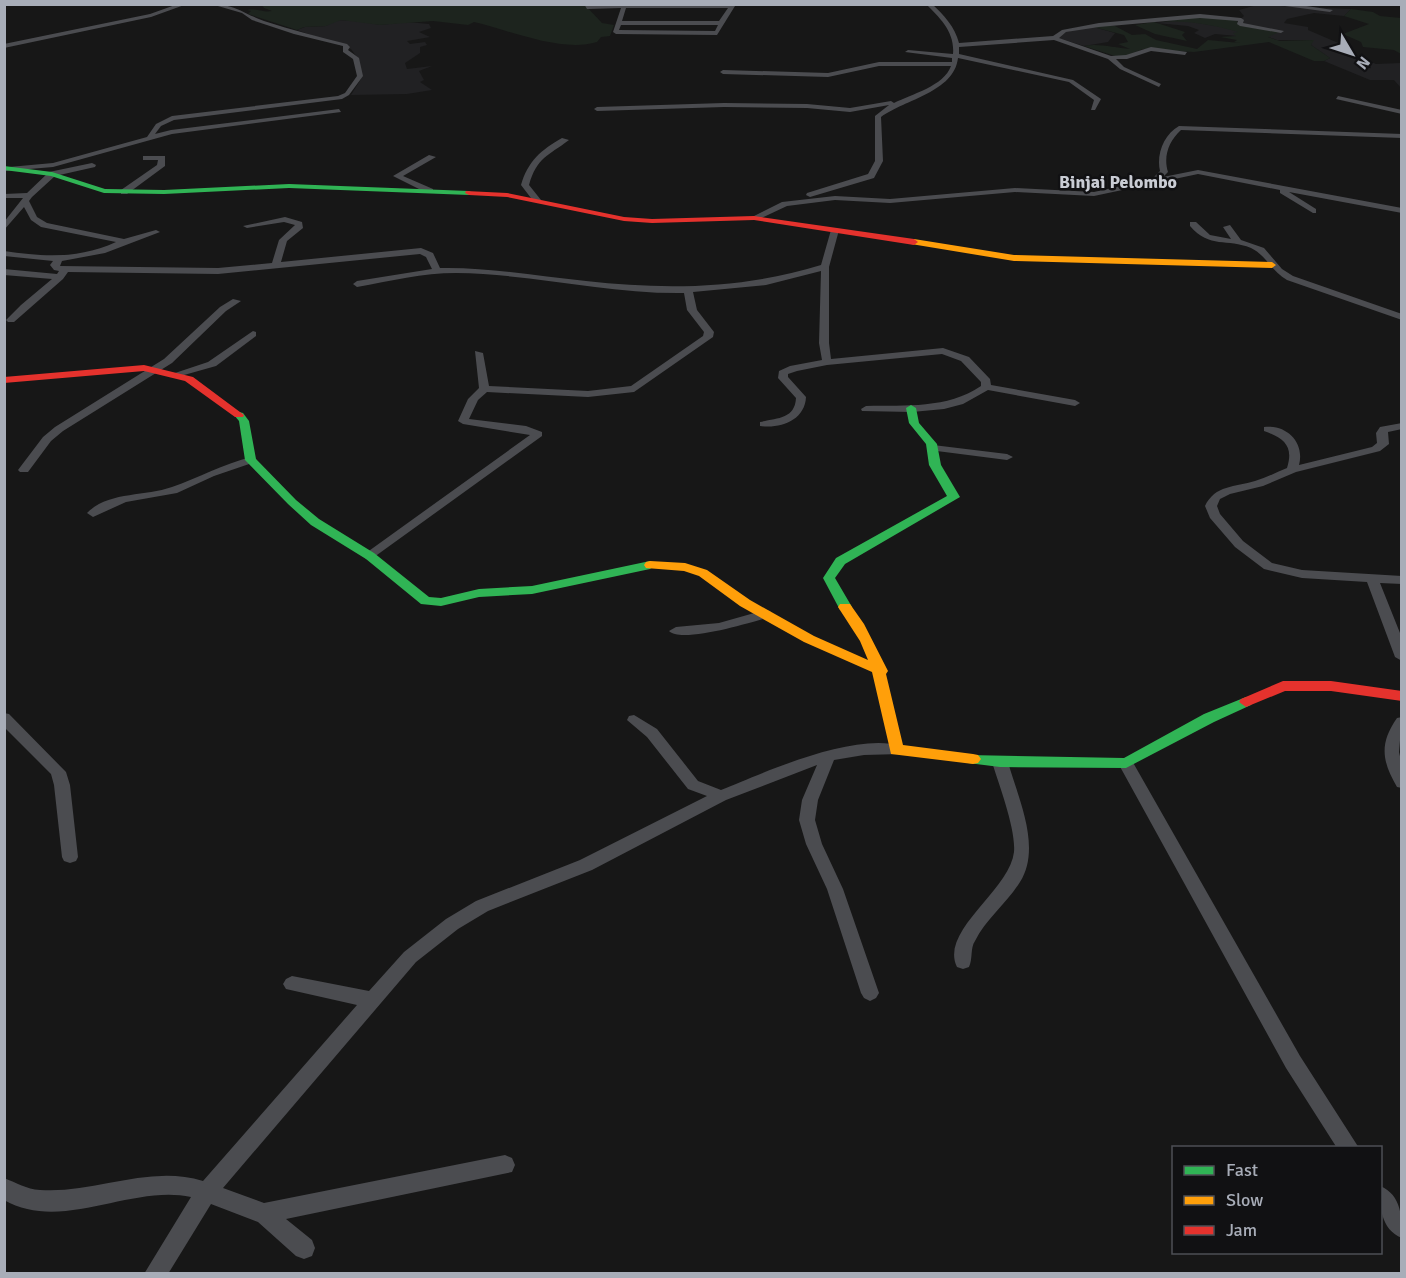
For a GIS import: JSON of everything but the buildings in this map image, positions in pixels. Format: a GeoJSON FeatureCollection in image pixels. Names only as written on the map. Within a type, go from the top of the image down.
{"type":"FeatureCollection","features":[{"type":"Feature","properties":{"kind":"street"},"geometry":{"type":"LineString","coordinates":[[4,46],[151,15],[185,4]]}},
{"type":"Feature","properties":{"kind":"street"},"geometry":{"type":"LineString","coordinates":[[150,137],[164,121],[250,107],[338,99],[347,94],[360,76],[356,58],[345,51],[347,47],[345,45],[296,33],[254,19],[244,12],[213,4]]}},
{"type":"Feature","properties":{"kind":"street"},"geometry":{"type":"LineString","coordinates":[[587,4],[587,7],[624,6],[732,6],[720,23],[717,33],[616,32],[624,6]]}},
{"type":"Feature","properties":{"kind":"street"},"geometry":{"type":"LineString","coordinates":[[754,218],[785,204],[871,176],[879,161],[877,120],[881,114],[899,102],[947,78],[955,58],[957,45],[944,20],[928,4]]}},
{"type":"Feature","properties":{"kind":"street"},"geometry":{"type":"LineString","coordinates":[[1272,4],[1330,9]]}},
{"type":"Feature","properties":{"kind":"street"},"geometry":{"type":"LineString","coordinates":[[623,15],[646,15]]}},
{"type":"Feature","properties":{"kind":"street"},"geometry":{"type":"LineString","coordinates":[[713,15],[725,15]]}},
{"type":"Feature","properties":{"kind":"street"},"geometry":{"type":"LineString","coordinates":[[1055,38],[1060,32],[1079,27],[1200,16],[1241,20],[1240,24],[1245,26],[1281,31]]}},
{"type":"Feature","properties":{"kind":"street"},"geometry":{"type":"LineString","coordinates":[[619,23],[720,23]]}},
{"type":"Feature","properties":{"kind":"street"},"geometry":{"type":"LineString","coordinates":[[957,45],[1055,38],[1110,58],[1122,68],[1159,85]]}},
{"type":"Feature","properties":{"kind":"street"},"geometry":{"type":"LineString","coordinates":[[1110,58],[1127,57],[1146,49],[1185,53]]}},
{"type":"Feature","properties":{"kind":"street"},"geometry":{"type":"LineString","coordinates":[[908,52],[955,58],[1076,83],[1098,99],[1093,108]]}},
{"type":"Feature","properties":{"kind":"street"},"geometry":{"type":"LineString","coordinates":[[723,72],[825,75],[879,64],[955,58]]}},
{"type":"Feature","properties":{"kind":"street"},"geometry":{"type":"LineString","coordinates":[[1338,98],[1401,112]]}},
{"type":"Feature","properties":{"kind":"street"},"geometry":{"type":"LineString","coordinates":[[597,109],[724,105],[807,106],[850,110],[899,102]]}},
{"type":"Feature","properties":{"kind":"street"},"geometry":{"type":"LineString","coordinates":[[6,168],[53,165],[171,132],[339,111]]}},
{"type":"Feature","properties":{"kind":"street"},"geometry":{"type":"LineString","coordinates":[[164,121],[172,126],[171,132]]}},
{"type":"Feature","properties":{"kind":"street"},"geometry":{"type":"LineString","coordinates":[[1156,179],[1164,172],[1162,158],[1167,144],[1179,128],[1401,136]]}},
{"type":"Feature","properties":{"kind":"street"},"geometry":{"type":"LineString","coordinates":[[537,200],[525,185],[530,168],[540,154],[565,140]]}},
{"type":"Feature","properties":{"kind":"street"},"geometry":{"type":"LineString","coordinates":[[430,191],[397,176],[432,157]]}},
{"type":"Feature","properties":{"kind":"street"},"geometry":{"type":"LineString","coordinates":[[124,192],[161,166],[162,158],[146,158]]}},
{"type":"Feature","properties":{"kind":"street"},"geometry":{"type":"LineString","coordinates":[[4,228],[27,198],[52,174],[92,165]]}},
{"type":"Feature","properties":{"kind":"street"},"geometry":{"type":"LineString","coordinates":[[6,168],[52,174],[94,189],[124,192],[289,186],[507,195],[624,219],[652,221],[754,218],[1014,258],[1272,265]]}},
{"type":"Feature","properties":{"kind":"street"},"geometry":{"type":"LineString","coordinates":[[785,204],[835,198],[890,201],[1015,190],[1094,194],[1156,179],[1198,172],[1401,211]]}},
{"type":"Feature","properties":{"kind":"street"},"geometry":{"type":"LineString","coordinates":[[1276,186],[1313,211]]}},
{"type":"Feature","properties":{"kind":"street"},"geometry":{"type":"LineString","coordinates":[[4,196],[27,198]]}},
{"type":"Feature","properties":{"kind":"street"},"geometry":{"type":"LineString","coordinates":[[27,198],[34,218],[45,225],[122,241]]}},
{"type":"Feature","properties":{"kind":"street"},"geometry":{"type":"LineString","coordinates":[[247,226],[285,219],[301,226],[283,240],[276,264]]}},
{"type":"Feature","properties":{"kind":"street"},"geometry":{"type":"LineString","coordinates":[[1193,224],[1204,238],[1238,242],[1260,249],[1272,265],[1290,278],[1401,317]]}},
{"type":"Feature","properties":{"kind":"street"},"geometry":{"type":"LineString","coordinates":[[1227,227],[1238,242]]}},
{"type":"Feature","properties":{"kind":"street"},"geometry":{"type":"LineString","coordinates":[[827,362],[824,343],[825,267],[835,230]]}},
{"type":"Feature","properties":{"kind":"street"},"geometry":{"type":"LineString","coordinates":[[4,253],[58,261],[103,251],[122,241],[156,232]]}},
{"type":"Feature","properties":{"kind":"street"},"geometry":{"type":"LineString","coordinates":[[4,272],[63,274],[200,272],[421,251],[430,255],[437,271]]}},
{"type":"Feature","properties":{"kind":"street"},"geometry":{"type":"LineString","coordinates":[[58,261],[55,267],[63,274]]}},
{"type":"Feature","properties":{"kind":"street"},"geometry":{"type":"LineString","coordinates":[[357,284],[437,271],[478,270],[585,284],[688,291],[751,287],[795,277],[825,267]]}},
{"type":"Feature","properties":{"kind":"street"},"geometry":{"type":"LineString","coordinates":[[11,320],[28,300],[63,274]]}},
{"type":"Feature","properties":{"kind":"street"},"geometry":{"type":"LineString","coordinates":[[370,556],[538,434],[526,429],[463,421],[473,399],[484,389],[588,394],[623,391],[643,385],[709,335],[692,310],[688,291]]}},
{"type":"Feature","properties":{"kind":"street"},"geometry":{"type":"LineString","coordinates":[[24,470],[46,440],[59,429],[157,369],[182,350],[223,309],[236,301]]}},
{"type":"Feature","properties":{"kind":"street"},"geometry":{"type":"LineString","coordinates":[[177,374],[212,364],[253,334]]}},
{"type":"Feature","properties":{"kind":"street"},"geometry":{"type":"LineString","coordinates":[[764,424],[791,418],[798,412],[801,397],[783,378],[783,373],[794,368],[827,362],[943,351],[971,364],[985,379],[986,387]]}},
{"type":"Feature","properties":{"kind":"street"},"geometry":{"type":"LineString","coordinates":[[478,353],[484,389]]}},
{"type":"Feature","properties":{"kind":"street"},"geometry":{"type":"LineString","coordinates":[[4,380],[121,369],[157,369],[177,374],[203,386],[234,409],[244,421],[251,460],[315,522],[370,556],[421,598],[433,602],[479,593],[532,590],[637,566],[685,567],[703,573],[765,614],[809,639],[881,671]]}},
{"type":"Feature","properties":{"kind":"street"},"geometry":{"type":"LineString","coordinates":[[866,409],[943,406],[986,387],[1076,403]]}},
{"type":"Feature","properties":{"kind":"street"},"geometry":{"type":"LineString","coordinates":[[896,750],[881,671],[861,624],[836,595],[829,578],[840,561],[952,500],[953,492],[935,465],[933,448],[914,423],[911,408]]}},
{"type":"Feature","properties":{"kind":"street"},"geometry":{"type":"LineString","coordinates":[[1401,426],[1384,429],[1381,433],[1383,444],[1376,449],[1292,470],[1258,484],[1219,494],[1211,503],[1214,515],[1239,544],[1268,566],[1302,574],[1401,580]]}},
{"type":"Feature","properties":{"kind":"street"},"geometry":{"type":"LineString","coordinates":[[1268,429],[1286,436],[1296,447],[1297,458],[1292,470]]}},
{"type":"Feature","properties":{"kind":"street"},"geometry":{"type":"LineString","coordinates":[[933,448],[1007,457]]}},
{"type":"Feature","properties":{"kind":"street"},"geometry":{"type":"LineString","coordinates":[[93,513],[123,499],[173,491],[210,474],[251,460]]}},
{"type":"Feature","properties":{"kind":"street"},"geometry":{"type":"LineString","coordinates":[[1372,579],[1401,657]]}},
{"type":"Feature","properties":{"kind":"street"},"geometry":{"type":"LineString","coordinates":[[676,631],[720,627],[765,614]]}},
{"type":"Feature","properties":{"kind":"street"},"geometry":{"type":"LineString","coordinates":[[154,1274],[207,1191],[410,957],[452,924],[482,906],[585,865],[721,795],[828,756],[864,750],[896,750],[1000,762],[1126,763],[1209,718],[1283,686],[1331,686],[1401,696]]}},
{"type":"Feature","properties":{"kind":"street"},"geometry":{"type":"LineString","coordinates":[[4,718],[58,772],[70,857]]}},
{"type":"Feature","properties":{"kind":"street"},"geometry":{"type":"LineString","coordinates":[[634,720],[645,725],[693,785],[721,795]]}},
{"type":"Feature","properties":{"kind":"street"},"geometry":{"type":"LineString","coordinates":[[1401,722],[1390,741],[1389,753],[1401,783]]}},
{"type":"Feature","properties":{"kind":"street"},"geometry":{"type":"LineString","coordinates":[[828,756],[810,800],[807,820],[814,844],[835,889],[870,993]]}},
{"type":"Feature","properties":{"kind":"street"},"geometry":{"type":"LineString","coordinates":[[963,962],[965,940],[1014,878],[1023,855],[1022,840],[1000,762]]}},
{"type":"Feature","properties":{"kind":"street"},"geometry":{"type":"LineString","coordinates":[[1126,763],[1293,1062],[1348,1146]]}},
{"type":"Feature","properties":{"kind":"street"},"geometry":{"type":"LineString","coordinates":[[292,984],[374,1000]]}},
{"type":"Feature","properties":{"kind":"street"},"geometry":{"type":"LineString","coordinates":[[4,1188],[23,1200],[39,1201],[176,1185],[207,1191],[243,1208],[264,1213],[505,1165]]}},
{"type":"Feature","properties":{"kind":"street"},"geometry":{"type":"LineString","coordinates":[[1382,1199],[1401,1228]]}},
{"type":"Feature","properties":{"kind":"street"},"geometry":{"type":"LineString","coordinates":[[264,1213],[304,1248]]}},
{"type":"Feature","properties":{"kind":"shaded area"},"geometry":{"type":"Polygon","coordinates":[[[261,4],[584,4],[602,23],[614,25],[610,36],[601,37],[597,42],[583,45],[551,43],[474,22],[468,25],[433,21],[380,25],[341,20],[326,26],[304,27],[297,30],[248,14],[251,11],[247,10],[272,11],[261,4]]]}},
{"type":"Feature","properties":{"kind":"shaded area"},"geometry":{"type":"Polygon","coordinates":[[[1257,5],[1351,9],[1344,16],[1314,13],[1287,19],[1284,23],[1308,27],[1308,30],[1343,45],[1339,47],[1351,54],[1376,64],[1401,63],[1401,88],[1394,80],[1370,80],[1324,61],[1330,58],[1311,45],[1313,40],[1277,40],[1263,35],[1276,32],[1245,25],[1238,21],[1244,16],[1239,10],[1257,5]]]}},
{"type":"Feature","properties":{"kind":"shaded area"},"geometry":{"type":"Polygon","coordinates":[[[1351,9],[1401,18],[1401,54],[1394,50],[1363,47],[1361,42],[1343,34],[1369,24],[1344,16],[1351,9]]]}},
{"type":"Feature","properties":{"kind":"shaded area"},"geometry":{"type":"Polygon","coordinates":[[[1201,16],[1236,20],[1241,26],[1279,32],[1268,37],[1280,41],[1314,40],[1311,45],[1330,58],[1324,61],[1314,61],[1269,42],[1194,52],[1143,49],[1126,56],[1115,56],[1084,46],[1101,45],[1130,49],[1118,44],[1128,42],[1124,35],[1090,26],[1115,26],[1132,35],[1145,34],[1156,40],[1197,49],[1208,40],[1240,43],[1234,42],[1237,40],[1220,37],[1236,36],[1233,33],[1238,32],[1229,29],[1190,22],[1160,22],[1201,16]]]}},
{"type":"Feature","properties":{"kind":"shaded area"},"geometry":{"type":"Polygon","coordinates":[[[336,20],[380,25],[407,22],[429,24],[431,28],[419,32],[430,37],[407,41],[410,44],[425,42],[427,45],[420,47],[420,53],[405,63],[407,69],[432,66],[419,71],[424,80],[420,82],[432,90],[407,94],[351,95],[361,79],[359,60],[351,49],[297,30],[305,27],[326,26],[336,20]]]}},
{"type":"Feature","properties":{"kind":"shaded area"},"geometry":{"type":"Polygon","coordinates":[[[1181,20],[1240,32],[1237,36],[1215,34],[1205,38],[1194,33],[1199,30],[1188,26],[1156,23],[1181,20]]]}},
{"type":"Feature","properties":{"kind":"shaded area"},"geometry":{"type":"Polygon","coordinates":[[[1154,22],[1185,32],[1182,35],[1187,41],[1155,34],[1135,25],[1154,22]]]}},
{"type":"Feature","properties":{"kind":"shaded area"},"geometry":{"type":"Polygon","coordinates":[[[1090,26],[1115,33],[1108,42],[1084,46],[1058,38],[1062,33],[1090,26]]]}},
{"type":"Feature","properties":{"kind":"traffic: fast"},"geometry":{"type":"LineString","coordinates":[[4,168],[52,174],[104,191],[164,192],[289,186],[469,193]]}},
{"type":"Feature","properties":{"kind":"traffic: fast"},"geometry":{"type":"LineString","coordinates":[[845,607],[829,578],[840,561],[954,497],[935,465],[931,444],[914,423],[911,408]]}},
{"type":"Feature","properties":{"kind":"traffic: fast"},"geometry":{"type":"LineString","coordinates":[[239,415],[244,421],[251,460],[292,502],[315,522],[370,556],[426,601],[441,602],[479,593],[532,590],[650,565]]}},
{"type":"Feature","properties":{"kind":"traffic: fast"},"geometry":{"type":"LineString","coordinates":[[973,759],[1000,762],[1126,763],[1209,718],[1246,702]]}},
{"type":"Feature","properties":{"kind":"traffic: slow"},"geometry":{"type":"LineString","coordinates":[[914,242],[1014,258],[1272,265]]}},
{"type":"Feature","properties":{"kind":"traffic: slow"},"geometry":{"type":"LineString","coordinates":[[650,565],[685,567],[703,573],[745,603],[809,639],[881,671]]}},
{"type":"Feature","properties":{"kind":"traffic: slow"},"geometry":{"type":"LineString","coordinates":[[845,607],[867,641],[874,658],[880,675],[896,750],[973,759]]}},
{"type":"Feature","properties":{"kind":"traffic: jam"},"geometry":{"type":"LineString","coordinates":[[469,193],[507,195],[624,219],[652,221],[754,218],[914,242]]}},
{"type":"Feature","properties":{"kind":"traffic: jam"},"geometry":{"type":"LineString","coordinates":[[4,380],[144,368],[189,379],[239,415]]}},
{"type":"Feature","properties":{"kind":"traffic: jam"},"geometry":{"type":"LineString","coordinates":[[1246,702],[1283,686],[1331,686],[1402,696]]}},
{"type":"Feature","properties":{"kind":"district","name":"Binjai Pelombo"},"geometry":{"type":"Point","coordinates":[1118,182]}}]}
